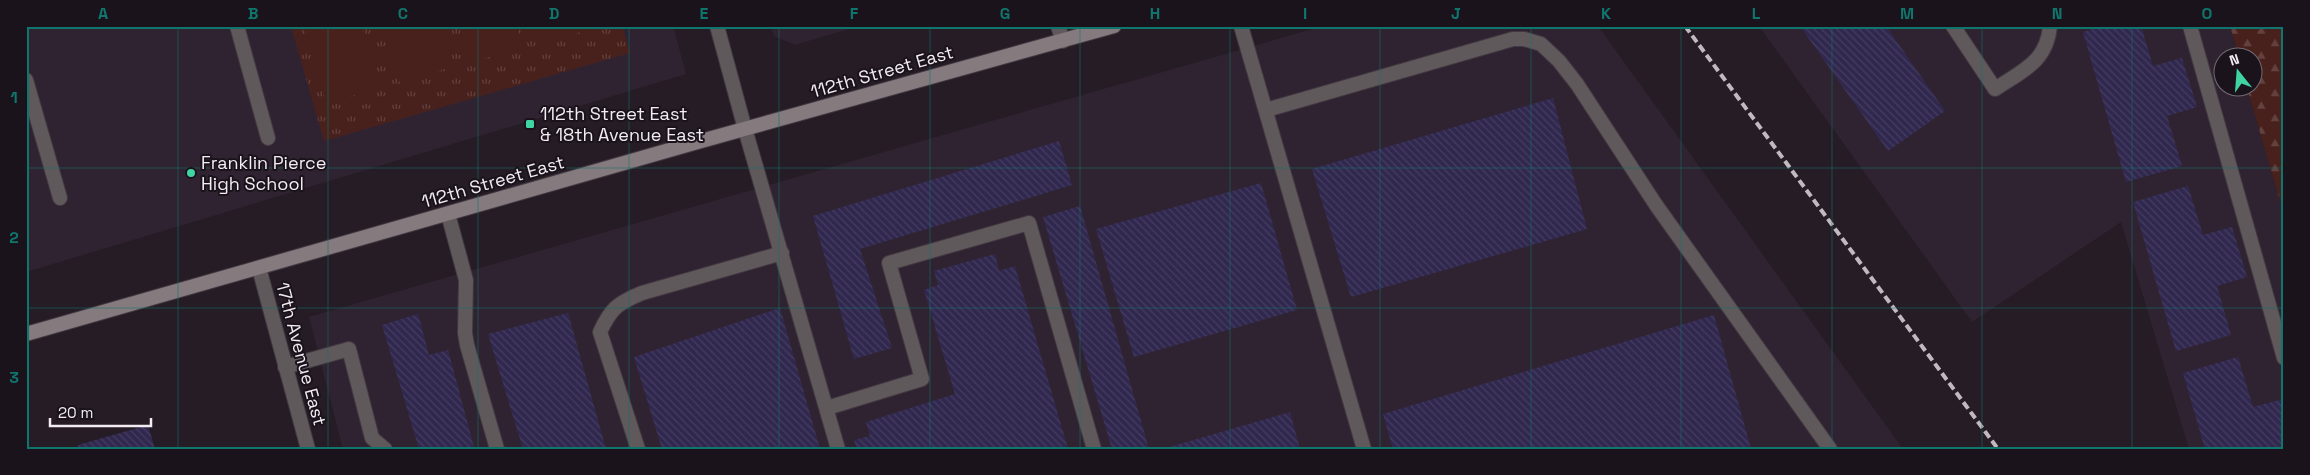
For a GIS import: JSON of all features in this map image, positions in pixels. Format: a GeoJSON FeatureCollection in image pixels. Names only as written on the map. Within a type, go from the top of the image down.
{"type":"FeatureCollection","features":[{"type":"Feature","properties":{"kind":"main road","name":"112th Street East"},"geometry":{"type":"LineString","coordinates":[[26,334],[1114,26]]}},
{"type":"Feature","properties":{"kind":"street"},"geometry":{"type":"LineString","coordinates":[[237,26],[268,138]]}},
{"type":"Feature","properties":{"kind":"street"},"geometry":{"type":"LineString","coordinates":[[717,26],[838,449]]}},
{"type":"Feature","properties":{"kind":"street"},"geometry":{"type":"LineString","coordinates":[[1058,26],[1062,41]]}},
{"type":"Feature","properties":{"kind":"street"},"geometry":{"type":"LineString","coordinates":[[1241,26],[1364,449]]}},
{"type":"Feature","properties":{"kind":"street"},"geometry":{"type":"LineString","coordinates":[[1958,28],[1996,89],[2035,62],[2046,48],[2050,26]]}},
{"type":"Feature","properties":{"kind":"street"},"geometry":{"type":"LineString","coordinates":[[2190,26],[2284,358]]}},
{"type":"Feature","properties":{"kind":"street"},"geometry":{"type":"LineString","coordinates":[[1266,110],[1513,39],[1524,39],[1541,44],[1559,61],[1577,84],[1656,205],[1830,449]]}},
{"type":"Feature","properties":{"kind":"street"},"geometry":{"type":"LineString","coordinates":[[26,80],[60,198]]}},
{"type":"Feature","properties":{"kind":"street"},"geometry":{"type":"LineString","coordinates":[[448,214],[466,280],[465,333],[467,345],[497,449]]}},
{"type":"Feature","properties":{"kind":"street"},"geometry":{"type":"LineString","coordinates":[[827,408],[922,379],[889,263],[1029,223],[1094,449]]}},
{"type":"Feature","properties":{"kind":"street"},"geometry":{"type":"LineString","coordinates":[[638,449],[600,332],[609,313],[627,300],[642,294],[782,253]]}},
{"type":"Feature","properties":{"kind":"street","name":"17th Avenue East"},"geometry":{"type":"LineString","coordinates":[[259,268],[308,449]]}},
{"type":"Feature","properties":{"kind":"street"},"geometry":{"type":"LineString","coordinates":[[286,367],[349,349],[372,438],[385,449]]}},
{"type":"Feature","properties":{"kind":"shaded area","name":"Franklin Pierce High School"},"geometry":{"type":"Polygon","coordinates":[[[26,26],[673,26],[686,74],[26,272],[26,26]]]}},
{"type":"Feature","properties":{"kind":"shaded area"},"geometry":{"type":"Polygon","coordinates":[[[771,26],[859,26],[795,45],[774,36],[771,26]]]}},
{"type":"Feature","properties":{"kind":"shaded area"},"geometry":{"type":"Polygon","coordinates":[[[1323,26],[1598,26],[1903,449],[343,449],[309,317],[1323,26]]]}},
{"type":"Feature","properties":{"kind":"shaded area"},"geometry":{"type":"Polygon","coordinates":[[[1759,26],[2230,26],[2236,48],[2212,48],[2212,98],[2250,98],[2284,215],[2284,449],[2189,449],[2121,222],[1972,322],[1759,26]]]}},
{"type":"Feature","properties":{"kind":"green space"},"geometry":{"type":"Polygon","coordinates":[[[291,26],[622,26],[630,53],[324,141],[291,26]]]}},
{"type":"Feature","properties":{"kind":"green space"},"geometry":{"type":"Polygon","coordinates":[[[304,26],[362,26],[380,88],[326,103],[304,26]]]}},
{"type":"Feature","properties":{"kind":"green space"},"geometry":{"type":"Polygon","coordinates":[[[382,26],[440,26],[452,67],[398,82],[382,26]]]}},
{"type":"Feature","properties":{"kind":"green space"},"geometry":{"type":"Polygon","coordinates":[[[459,26],[517,26],[523,47],[469,63],[459,26]]]}},
{"type":"Feature","properties":{"kind":"green space"},"geometry":{"type":"Polygon","coordinates":[[[536,26],[594,26],[595,28],[541,43],[536,26]]]}},
{"type":"Feature","properties":{"kind":"green space"},"geometry":{"type":"Polygon","coordinates":[[[2230,26],[2284,26],[2284,215],[2250,98],[2262,98],[2262,48],[2236,48],[2230,26]]]}},
{"type":"Feature","properties":{"kind":"building"},"geometry":{"type":"Polygon","coordinates":[[[1800,26],[1886,26],[1945,111],[1888,151],[1800,26]]]}},
{"type":"Feature","properties":{"kind":"building"},"geometry":{"type":"Polygon","coordinates":[[[2103,26],[2141,26],[2153,66],[2182,58],[2197,107],[2167,116],[2182,166],[2126,182],[2083,32],[2103,26]]]}},
{"type":"Feature","properties":{"kind":"building"},"geometry":{"type":"Polygon","coordinates":[[[1553,98],[1587,229],[1351,297],[1312,169],[1553,98]]]}},
{"type":"Feature","properties":{"kind":"building"},"geometry":{"type":"Polygon","coordinates":[[[1059,141],[1072,185],[860,249],[892,348],[854,359],[813,216],[1059,141]]]}},
{"type":"Feature","properties":{"kind":"building"},"geometry":{"type":"Polygon","coordinates":[[[1261,183],[1297,310],[1134,357],[1096,229],[1261,183]]]}},
{"type":"Feature","properties":{"kind":"building"},"geometry":{"type":"Polygon","coordinates":[[[2188,186],[2203,235],[2232,227],[2247,277],[2217,286],[2231,335],[2176,351],[2133,202],[2188,186]]]}},
{"type":"Feature","properties":{"kind":"building"},"geometry":{"type":"Polygon","coordinates":[[[1080,206],[1149,449],[1112,449],[1043,217],[1080,206]]]}},
{"type":"Feature","properties":{"kind":"building"},"geometry":{"type":"Polygon","coordinates":[[[995,254],[999,271],[1015,266],[1068,449],[857,449],[854,440],[870,436],[866,422],[955,394],[924,290],[938,285],[934,271],[995,254]]]}},
{"type":"Feature","properties":{"kind":"building"},"geometry":{"type":"Polygon","coordinates":[[[780,308],[820,449],[662,449],[634,357],[780,308]]]}},
{"type":"Feature","properties":{"kind":"building"},"geometry":{"type":"Polygon","coordinates":[[[568,313],[606,449],[523,449],[488,334],[568,313]]]}},
{"type":"Feature","properties":{"kind":"building"},"geometry":{"type":"Polygon","coordinates":[[[418,314],[429,355],[448,350],[474,447],[467,449],[419,449],[382,325],[418,314]]]}},
{"type":"Feature","properties":{"kind":"building"},"geometry":{"type":"Polygon","coordinates":[[[1714,315],[1751,449],[1393,449],[1383,414],[1714,315]]]}},
{"type":"Feature","properties":{"kind":"building"},"geometry":{"type":"Polygon","coordinates":[[[2238,357],[2253,407],[2283,399],[2284,449],[2205,449],[2183,373],[2238,357]]]}},
{"type":"Feature","properties":{"kind":"building"},"geometry":{"type":"Polygon","coordinates":[[[1290,412],[1300,449],[1166,449],[1166,448],[1290,412]]]}},
{"type":"Feature","properties":{"kind":"building"},"geometry":{"type":"Polygon","coordinates":[[[148,425],[155,449],[79,449],[78,445],[148,425]]]}},
{"type":"Feature","properties":{"kind":"railway"},"geometry":{"type":"LineString","coordinates":[[1685,26],[1998,449]]}},
{"type":"Feature","properties":{"kind":"place","name":"112th Street East & 18th Avenue East"},"geometry":{"type":"Point","coordinates":[530,124]}},
{"type":"Feature","properties":{"kind":"place","name":"Franklin Pierce High School"},"geometry":{"type":"Point","coordinates":[191,173]}}]}
